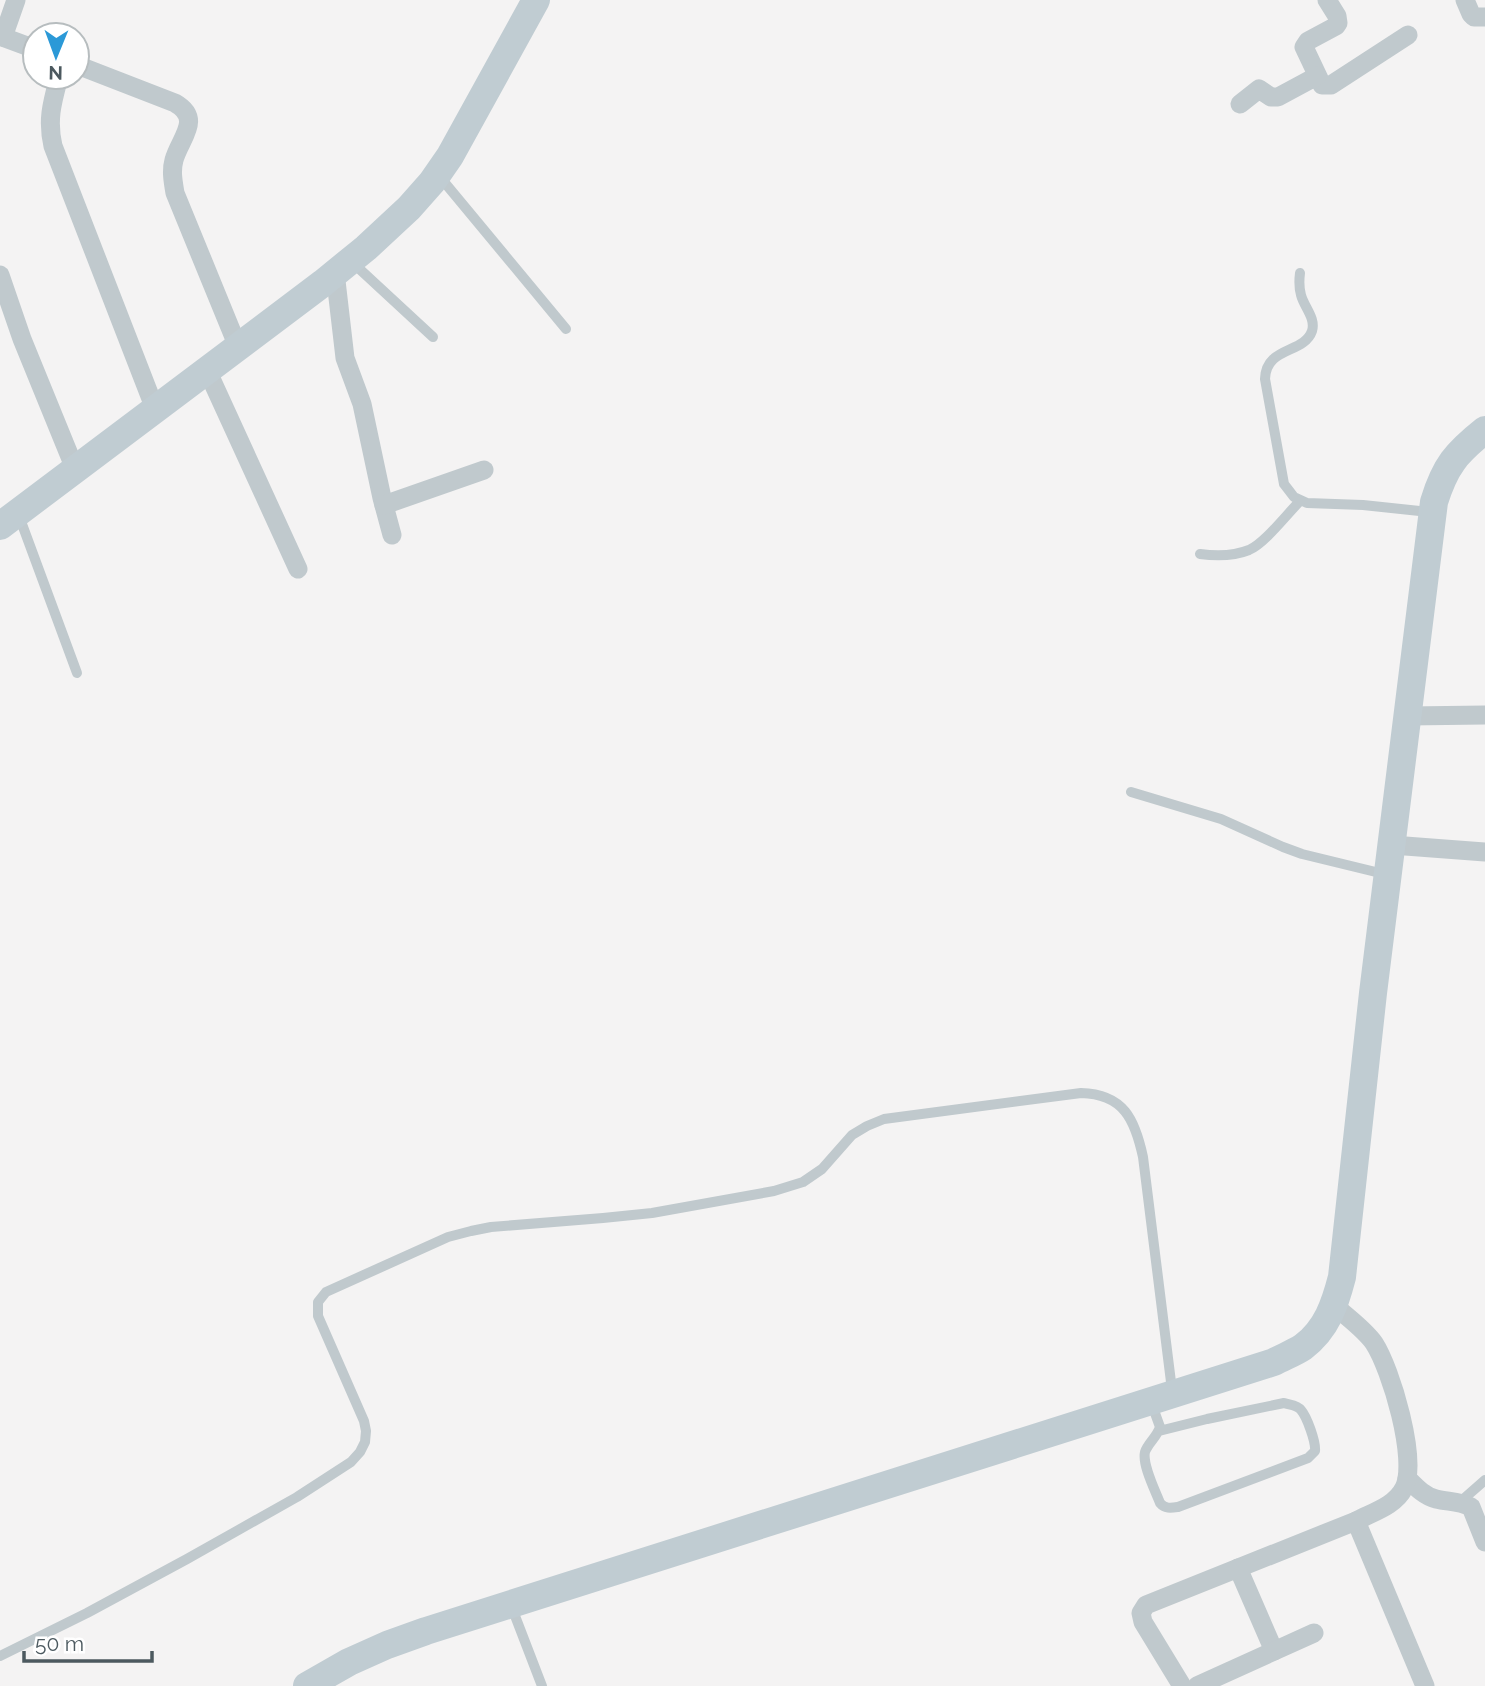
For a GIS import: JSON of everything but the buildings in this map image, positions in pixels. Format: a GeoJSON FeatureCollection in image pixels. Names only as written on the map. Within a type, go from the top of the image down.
{"type":"FeatureCollection","features":[{"type":"Feature","properties":{"kind":"street"},"geometry":{"type":"LineString","coordinates":[[16,0],[1,36],[21,44]]}},
{"type":"Feature","properties":{"kind":"street"},"geometry":{"type":"LineString","coordinates":[[9,519],[75,469],[150,395],[207,370],[232,333],[343,266],[409,208],[450,156],[536,0]]}},
{"type":"Feature","properties":{"kind":"street"},"geometry":{"type":"LineString","coordinates":[[1328,0],[1338,23],[1308,41],[1304,47],[1322,85],[1331,85],[1408,35]]}},
{"type":"Feature","properties":{"kind":"street"},"geometry":{"type":"LineString","coordinates":[[1465,0],[1471,14],[1479,18],[1485,17]]}},
{"type":"Feature","properties":{"kind":"street"},"geometry":{"type":"LineString","coordinates":[[91,70],[175,103],[187,113],[188,125],[174,158],[172,171],[175,193],[232,333]]}},
{"type":"Feature","properties":{"kind":"street"},"geometry":{"type":"LineString","coordinates":[[1240,104],[1259,89],[1271,97],[1278,97],[1317,76]]}},
{"type":"Feature","properties":{"kind":"street"},"geometry":{"type":"LineString","coordinates":[[55,91],[50,117],[53,146],[150,395]]}},
{"type":"Feature","properties":{"kind":"street"},"geometry":{"type":"LineString","coordinates":[[343,266],[342,345],[362,404],[392,535]]}},
{"type":"Feature","properties":{"kind":"street"},"geometry":{"type":"LineString","coordinates":[[0,275],[22,339],[75,469]]}},
{"type":"Feature","properties":{"kind":"street"},"geometry":{"type":"LineString","coordinates":[[207,370],[298,569]]}},
{"type":"Feature","properties":{"kind":"street"},"geometry":{"type":"LineString","coordinates":[[307,1686],[349,1662],[387,1645],[1274,1362],[1303,1347],[1322,1329],[1335,1307],[1342,1277],[1373,993],[1433,512],[1440,483],[1450,463],[1485,430]]}},
{"type":"Feature","properties":{"kind":"street"},"geometry":{"type":"LineString","coordinates":[[384,505],[485,471]]}},
{"type":"Feature","properties":{"kind":"street"},"geometry":{"type":"LineString","coordinates":[[1408,716],[1485,715]]}},
{"type":"Feature","properties":{"kind":"street"},"geometry":{"type":"LineString","coordinates":[[1392,845],[1485,852]]}},
{"type":"Feature","properties":{"kind":"street"},"geometry":{"type":"LineString","coordinates":[[1182,1686],[1141,1618],[1146,1605],[1356,1521],[1387,1506],[1404,1489],[1407,1478],[1406,1442],[1386,1367],[1380,1352],[1366,1333],[1335,1307]]}},
{"type":"Feature","properties":{"kind":"street"},"geometry":{"type":"LineString","coordinates":[[1407,1478],[1427,1496],[1471,1507],[1485,1542]]}},
{"type":"Feature","properties":{"kind":"street"},"geometry":{"type":"LineString","coordinates":[[1356,1521],[1426,1686]]}},
{"type":"Feature","properties":{"kind":"street"},"geometry":{"type":"LineString","coordinates":[[1238,1568],[1274,1651]]}},
{"type":"Feature","properties":{"kind":"street"},"geometry":{"type":"LineString","coordinates":[[1197,1686],[1314,1633]]}},
{"type":"Feature","properties":{"kind":"lane"},"geometry":{"type":"LineString","coordinates":[[437,174],[566,329]]}},
{"type":"Feature","properties":{"kind":"lane"},"geometry":{"type":"LineString","coordinates":[[343,266],[433,338]]}},
{"type":"Feature","properties":{"kind":"lane"},"geometry":{"type":"LineString","coordinates":[[1300,273],[1299,287],[1313,325],[1311,333],[1307,339],[1272,360],[1267,365],[1265,379],[1284,484],[1294,497],[1307,503],[1433,512]]}},
{"type":"Feature","properties":{"kind":"lane"},"geometry":{"type":"LineString","coordinates":[[1200,554],[1248,551],[1259,544],[1300,501]]}},
{"type":"Feature","properties":{"kind":"lane"},"geometry":{"type":"LineString","coordinates":[[9,519],[77,673]]}},
{"type":"Feature","properties":{"kind":"lane"},"geometry":{"type":"LineString","coordinates":[[1131,792],[1222,819],[1302,854],[1388,875]]}},
{"type":"Feature","properties":{"kind":"lane"},"geometry":{"type":"LineString","coordinates":[[0,1656],[88,1613],[297,1497],[351,1462],[360,1452],[365,1443],[365,1421],[318,1316],[318,1302],[326,1292],[448,1237],[471,1231],[652,1213],[775,1191],[803,1182],[822,1168],[852,1135],[884,1119],[1081,1093],[1101,1095],[1119,1104],[1135,1128],[1143,1157],[1162,1398],[1159,1432],[1145,1457],[1160,1503],[1163,1507],[1178,1507],[1295,1463],[1308,1458],[1315,1451],[1316,1444],[1303,1412],[1293,1405],[1284,1404],[1207,1419],[1159,1432]]}},
{"type":"Feature","properties":{"kind":"lane"},"geometry":{"type":"LineString","coordinates":[[1460,1503],[1485,1480]]}},
{"type":"Feature","properties":{"kind":"lane"},"geometry":{"type":"LineString","coordinates":[[511,1604],[542,1686]]}}]}
